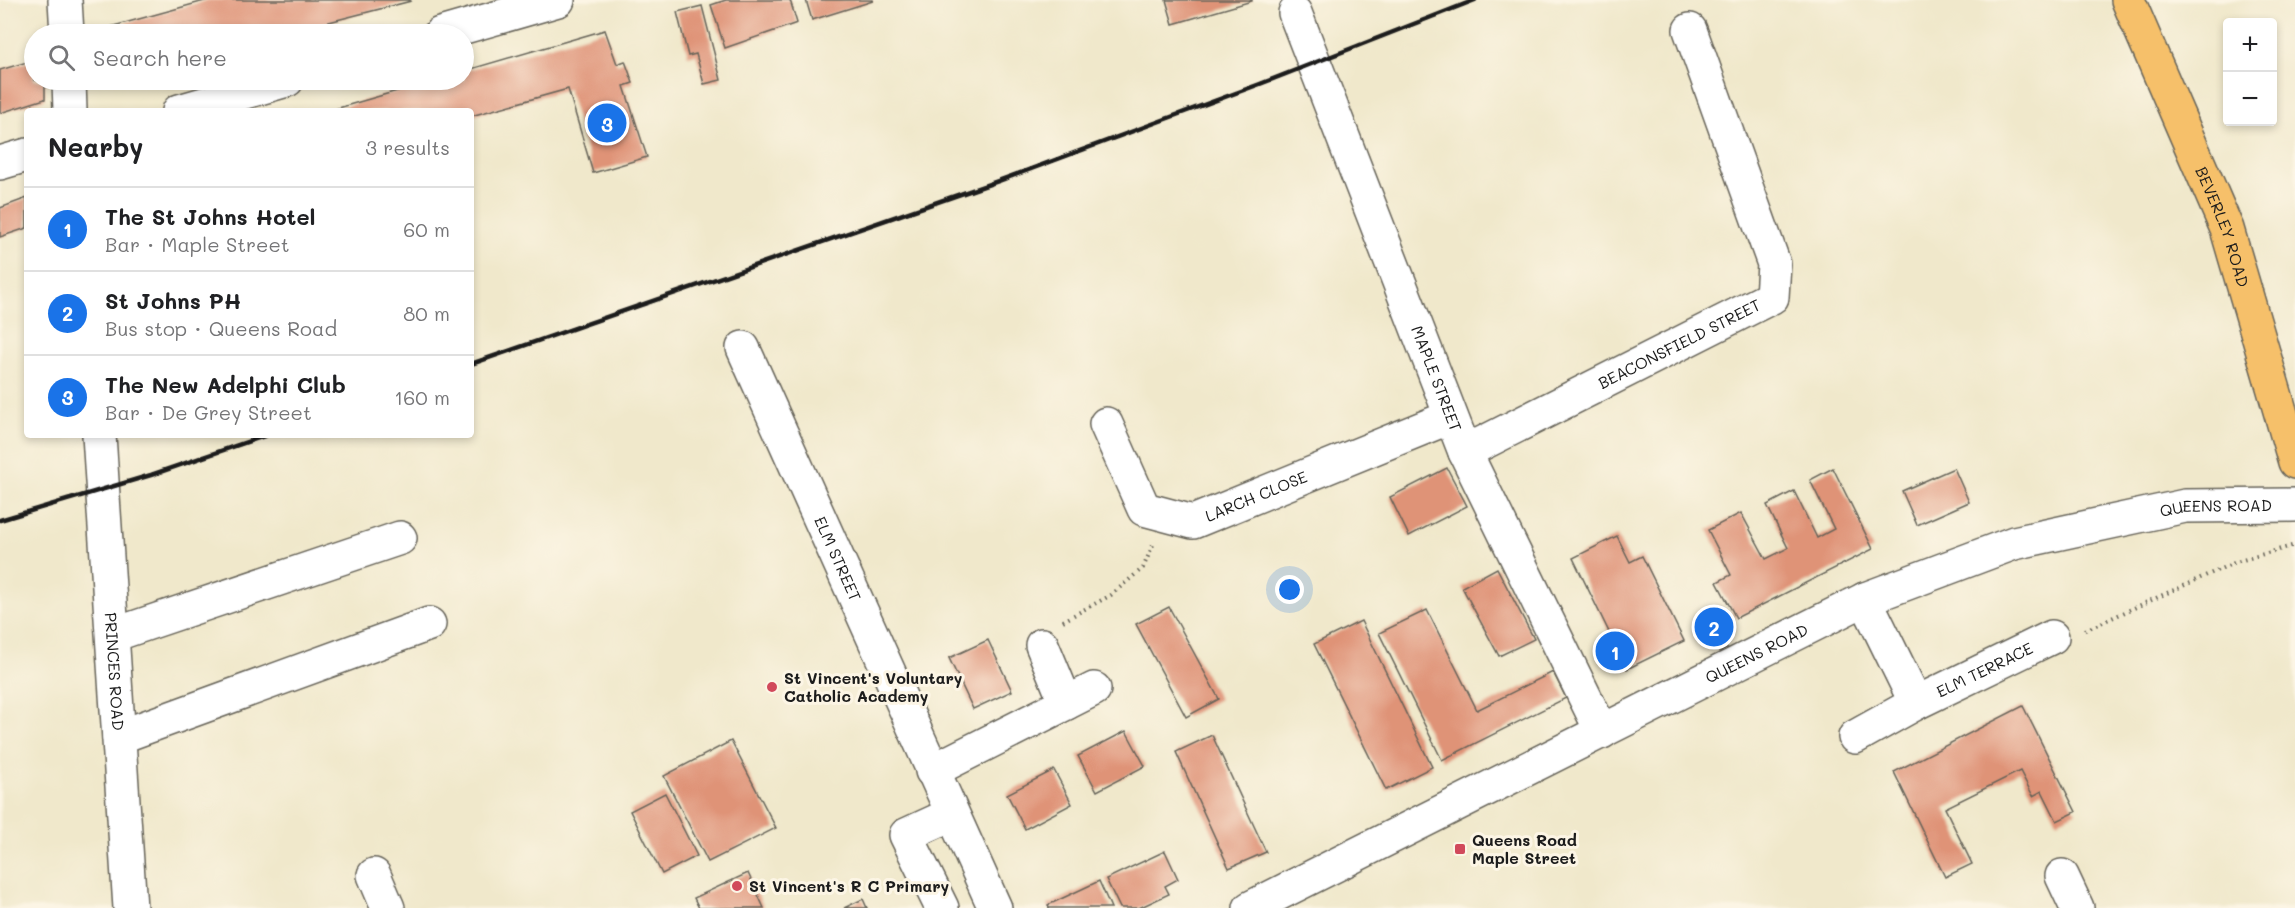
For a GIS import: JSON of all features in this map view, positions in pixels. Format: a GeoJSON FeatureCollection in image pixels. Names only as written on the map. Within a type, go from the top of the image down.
{"type":"FeatureCollection","features":[{"type":"Feature","properties":{"kind":"main road","name":"BEVERLEY ROAD"},"geometry":{"type":"LineString","coordinates":[[2128,0],[2227,229],[2295,462]]}},
{"type":"Feature","properties":{"kind":"street"},"geometry":{"type":"LineString","coordinates":[[65,0],[66,24]]}},
{"type":"Feature","properties":{"kind":"street"},"geometry":{"type":"LineString","coordinates":[[474,24],[558,0]]}},
{"type":"Feature","properties":{"kind":"street","name":"MAPLE STREET"},"geometry":{"type":"LineString","coordinates":[[1295,13],[1450,417],[1602,732]]}},
{"type":"Feature","properties":{"kind":"street","name":"BEACONSFIELD STREET"},"geometry":{"type":"LineString","coordinates":[[1465,452],[1772,297],[1774,264],[1690,30]]}},
{"type":"Feature","properties":{"kind":"street"},"geometry":{"type":"LineString","coordinates":[[69,90],[70,108]]}},
{"type":"Feature","properties":{"kind":"street"},"geometry":{"type":"LineString","coordinates":[[189,108],[251,90]]}},
{"type":"Feature","properties":{"kind":"street"},"geometry":{"type":"LineString","coordinates":[[0,163],[24,156]]}},
{"type":"Feature","properties":{"kind":"street","name":"ELM STREET"},"geometry":{"type":"LineString","coordinates":[[743,348],[995,908]]}},
{"type":"Feature","properties":{"kind":"street","name":"LARCH CLOSE"},"geometry":{"type":"LineString","coordinates":[[1106,424],[1144,509],[1193,522],[1450,417]]}},
{"type":"Feature","properties":{"kind":"street","name":"PRINCES ROAD"},"geometry":{"type":"LineString","coordinates":[[99,438],[130,908]]}},
{"type":"Feature","properties":{"kind":"street","name":"QUEENS ROAD"},"geometry":{"type":"LineString","coordinates":[[1250,908],[1865,599],[2014,543],[2185,506],[2295,505]]}},
{"type":"Feature","properties":{"kind":"street"},"geometry":{"type":"LineString","coordinates":[[113,634],[400,538]]}},
{"type":"Feature","properties":{"kind":"street","name":"ELM TERRACE"},"geometry":{"type":"LineString","coordinates":[[1865,599],[1916,703]]}},
{"type":"Feature","properties":{"kind":"street"},"geometry":{"type":"LineString","coordinates":[[119,737],[429,624]]}},
{"type":"Feature","properties":{"kind":"street","name":"ELM TERRACE"},"geometry":{"type":"LineString","coordinates":[[1855,737],[1916,703],[2052,637]]}},
{"type":"Feature","properties":{"kind":"street"},"geometry":{"type":"LineString","coordinates":[[932,771],[1080,696],[1042,645]]}},
{"type":"Feature","properties":{"kind":"street"},"geometry":{"type":"LineString","coordinates":[[942,908],[906,835],[952,814]]}},
{"type":"Feature","properties":{"kind":"street"},"geometry":{"type":"LineString","coordinates":[[374,875],[388,908]]}},
{"type":"Feature","properties":{"kind":"street"},"geometry":{"type":"LineString","coordinates":[[2062,876],[2077,908]]}},
{"type":"Feature","properties":{"kind":"path"},"geometry":{"type":"LineString","coordinates":[[1042,645],[1049,628],[1111,596],[1143,568],[1167,514]]}},
{"type":"Feature","properties":{"kind":"path"},"geometry":{"type":"LineString","coordinates":[[2052,637],[2064,639],[2236,562],[2295,545]]}},
{"type":"Feature","properties":{"kind":"building"},"geometry":{"type":"Polygon","coordinates":[[[208,0],[411,1],[321,24],[121,24],[208,0]]]}},
{"type":"Feature","properties":{"kind":"building"},"geometry":{"type":"Polygon","coordinates":[[[726,0],[790,0],[797,23],[725,48],[711,5],[726,0]]]}},
{"type":"Feature","properties":{"kind":"building"},"geometry":{"type":"Polygon","coordinates":[[[806,0],[873,0],[873,1],[812,20],[806,0]]]}},
{"type":"Feature","properties":{"kind":"building"},"geometry":{"type":"Polygon","coordinates":[[[1166,0],[1252,0],[1252,1],[1173,24],[1166,0]]]}},
{"type":"Feature","properties":{"kind":"building"},"geometry":{"type":"Polygon","coordinates":[[[702,6],[721,80],[704,84],[696,54],[688,56],[677,12],[702,6]]]}},
{"type":"Feature","properties":{"kind":"building"},"geometry":{"type":"Polygon","coordinates":[[[605,30],[617,64],[625,61],[633,83],[624,86],[647,157],[593,173],[568,89],[474,115],[474,108],[338,108],[400,90],[474,90],[474,68],[605,30]]]}},
{"type":"Feature","properties":{"kind":"building"},"geometry":{"type":"Polygon","coordinates":[[[24,63],[24,90],[45,90],[45,99],[0,113],[0,70],[24,63]]]}},
{"type":"Feature","properties":{"kind":"building"},"geometry":{"type":"Polygon","coordinates":[[[24,199],[24,229],[0,237],[0,208],[24,199]]]}},
{"type":"Feature","properties":{"kind":"building"},"geometry":{"type":"Polygon","coordinates":[[[1447,468],[1467,506],[1409,536],[1390,497],[1447,468]]]}},
{"type":"Feature","properties":{"kind":"building"},"geometry":{"type":"Polygon","coordinates":[[[1833,468],[1873,549],[1736,618],[1717,582],[1731,575],[1708,530],[1741,513],[1766,559],[1788,548],[1767,505],[1794,491],[1817,538],[1834,529],[1810,480],[1833,468]]]}},
{"type":"Feature","properties":{"kind":"building"},"geometry":{"type":"Polygon","coordinates":[[[1954,468],[1969,502],[1917,525],[1902,491],[1954,468]]]}},
{"type":"Feature","properties":{"kind":"building"},"geometry":{"type":"Polygon","coordinates":[[[1617,536],[1630,562],[1642,556],[1684,641],[1627,669],[1573,558],[1617,536]]]}},
{"type":"Feature","properties":{"kind":"building"},"geometry":{"type":"Polygon","coordinates":[[[1497,568],[1534,639],[1499,656],[1462,587],[1497,568]]]}},
{"type":"Feature","properties":{"kind":"building"},"geometry":{"type":"Polygon","coordinates":[[[1169,607],[1219,699],[1186,717],[1136,624],[1169,607]]]}},
{"type":"Feature","properties":{"kind":"building"},"geometry":{"type":"Polygon","coordinates":[[[1427,610],[1477,710],[1553,672],[1566,698],[1442,760],[1379,633],[1427,610]]]}},
{"type":"Feature","properties":{"kind":"building"},"geometry":{"type":"Polygon","coordinates":[[[1361,621],[1432,767],[1386,790],[1314,644],[1361,621]]]}},
{"type":"Feature","properties":{"kind":"building"},"geometry":{"type":"Polygon","coordinates":[[[988,640],[1012,691],[973,709],[949,658],[988,640]]]}},
{"type":"Feature","properties":{"kind":"building"},"geometry":{"type":"Polygon","coordinates":[[[2023,706],[2076,812],[2057,821],[2042,791],[2033,796],[2020,771],[1945,808],[1972,864],[1945,877],[1894,772],[2023,706]]]}},
{"type":"Feature","properties":{"kind":"building"},"geometry":{"type":"Polygon","coordinates":[[[1126,731],[1145,766],[1097,791],[1078,756],[1126,731]]]}},
{"type":"Feature","properties":{"kind":"building"},"geometry":{"type":"Polygon","coordinates":[[[1212,735],[1266,852],[1229,868],[1176,752],[1212,735]]]}},
{"type":"Feature","properties":{"kind":"building"},"geometry":{"type":"Polygon","coordinates":[[[731,741],[776,828],[708,862],[664,776],[731,741]]]}},
{"type":"Feature","properties":{"kind":"building"},"geometry":{"type":"Polygon","coordinates":[[[1054,770],[1072,804],[1025,829],[1007,794],[1054,770]]]}},
{"type":"Feature","properties":{"kind":"building"},"geometry":{"type":"Polygon","coordinates":[[[665,793],[697,856],[662,874],[630,811],[665,793]]]}},
{"type":"Feature","properties":{"kind":"building"},"geometry":{"type":"Polygon","coordinates":[[[1165,851],[1178,879],[1165,886],[1169,894],[1139,908],[1120,908],[1106,879],[1165,851]]]}},
{"type":"Feature","properties":{"kind":"building","name":"St Vincent's R C Primary"},"geometry":{"type":"Polygon","coordinates":[[[748,873],[764,908],[699,908],[694,898],[748,873]]]}},
{"type":"Feature","properties":{"kind":"building"},"geometry":{"type":"Polygon","coordinates":[[[1099,881],[1111,908],[1049,908],[1048,905],[1099,881]]]}},
{"type":"Feature","properties":{"kind":"building"},"geometry":{"type":"Polygon","coordinates":[[[863,899],[867,908],[844,908],[863,899]]]}},
{"type":"Feature","properties":{"kind":"railway"},"geometry":{"type":"LineString","coordinates":[[474,363],[1001,180],[1260,84],[1475,0]]}},
{"type":"Feature","properties":{"kind":"railway"},"geometry":{"type":"LineString","coordinates":[[0,520],[151,475],[258,438]]}},
{"type":"Feature","properties":{"kind":"place","name":"The New Adelphi Club"},"geometry":{"type":"Point","coordinates":[607,123]}},
{"type":"Feature","properties":{"kind":"place","name":"St Johns PH"},"geometry":{"type":"Point","coordinates":[1714,627]}},
{"type":"Feature","properties":{"kind":"place","name":"The St Johns Hotel"},"geometry":{"type":"Point","coordinates":[1615,651]}},
{"type":"Feature","properties":{"kind":"place","name":"St Vincent's Voluntary Catholic Academy"},"geometry":{"type":"Point","coordinates":[772,687]}},
{"type":"Feature","properties":{"kind":"place","name":"Queens Road Maple Street"},"geometry":{"type":"Point","coordinates":[1460,849]}},
{"type":"Feature","properties":{"kind":"place","name":"St Vincent's R C Primary"},"geometry":{"type":"Point","coordinates":[737,886]}}]}
